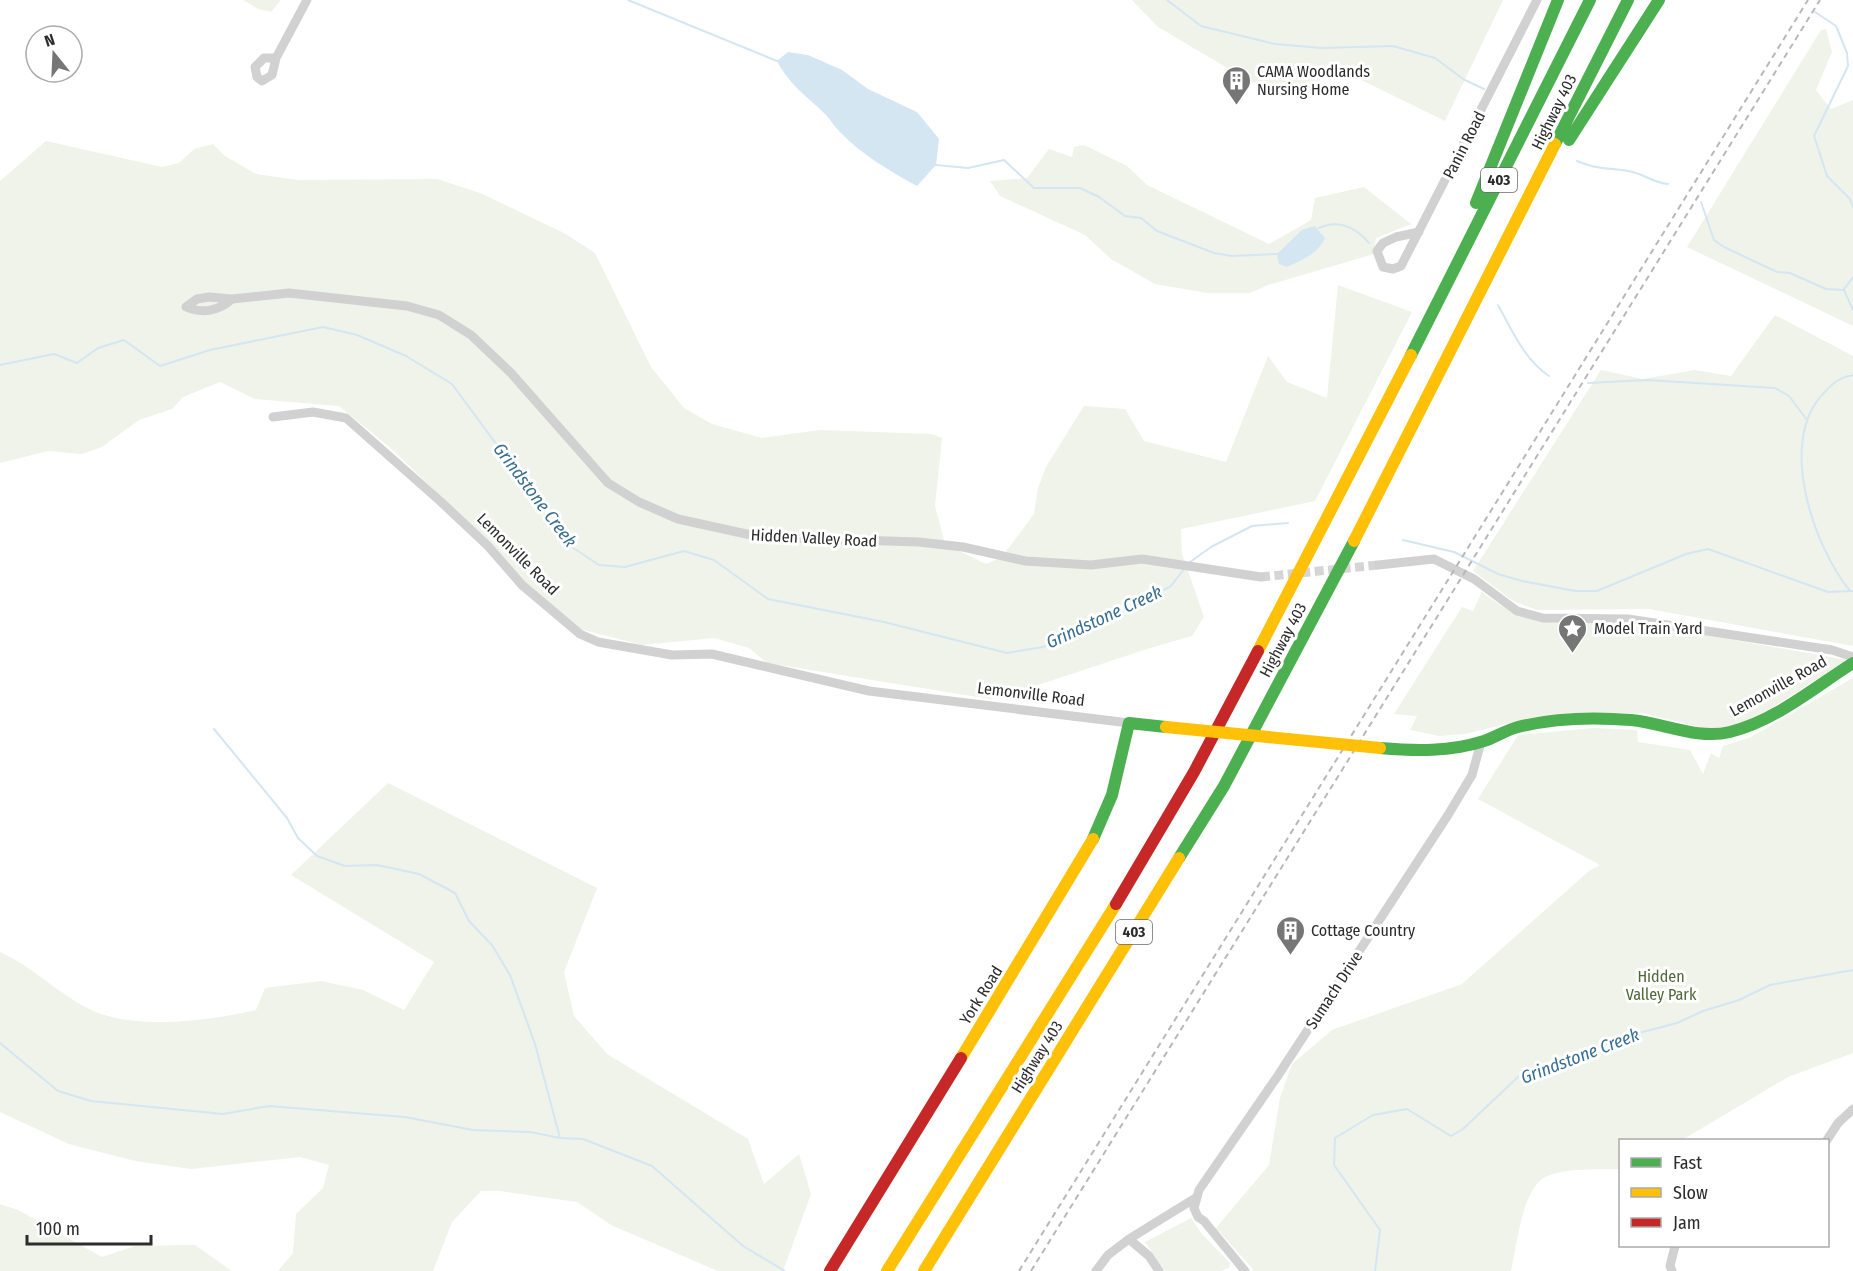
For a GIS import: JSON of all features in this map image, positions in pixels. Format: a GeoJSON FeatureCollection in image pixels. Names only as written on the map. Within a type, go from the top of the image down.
{"type":"FeatureCollection","features":[{"type":"Feature","properties":{"kind":"main road"},"geometry":{"type":"LineString","coordinates":[[1408,361],[1487,177],[1558,0]]}},
{"type":"Feature","properties":{"kind":"main road","name":"Highway 403"},"geometry":{"type":"LineString","coordinates":[[887,1271],[1137,871],[1183,792],[1249,670],[1408,361],[1590,0]]}},
{"type":"Feature","properties":{"kind":"main road","name":"Highway 403"},"geometry":{"type":"LineString","coordinates":[[924,1271],[1224,786],[1331,586],[1628,0]]}},
{"type":"Feature","properties":{"kind":"main road"},"geometry":{"type":"LineString","coordinates":[[1498,259],[1606,79],[1659,0]]}},
{"type":"Feature","properties":{"kind":"main road","name":"Lemonville Road"},"geometry":{"type":"LineString","coordinates":[[1129,723],[1380,748],[1444,750],[1481,742],[1514,728],[1534,724],[1600,719],[1633,720],[1698,735],[1729,732],[1750,724],[1853,663]]}},
{"type":"Feature","properties":{"kind":"main road","name":"York Road"},"geometry":{"type":"LineString","coordinates":[[830,1271],[1088,851],[1112,795],[1129,723]]}},
{"type":"Feature","properties":{"kind":"street"},"geometry":{"type":"LineString","coordinates":[[276,58],[307,0]]}},
{"type":"Feature","properties":{"kind":"street","name":"Panin Road"},"geometry":{"type":"LineString","coordinates":[[1419,231],[1383,243],[1377,251],[1383,267],[1393,269],[1401,266],[1509,59],[1537,0]]}},
{"type":"Feature","properties":{"kind":"street","name":"Hidden Valley Road"},"geometry":{"type":"LineString","coordinates":[[232,299],[289,293],[407,306],[439,315],[471,335],[511,373],[608,483],[639,502],[678,519],[760,537],[919,542],[963,547],[1025,561],[1091,565],[1142,559],[1261,577]]}},
{"type":"Feature","properties":{"kind":"street","name":"Lemonville Road"},"geometry":{"type":"LineString","coordinates":[[273,417],[313,412],[346,418],[448,508],[522,585],[580,634],[598,642],[672,655],[712,654],[869,691],[1129,723]]}},
{"type":"Feature","properties":{"kind":"street"},"geometry":{"type":"LineString","coordinates":[[1378,565],[1434,559],[1474,579],[1517,611],[1543,618],[1628,619],[1832,650],[1853,657]]}},
{"type":"Feature","properties":{"kind":"street","name":"Sumach Drive"},"geometry":{"type":"LineString","coordinates":[[1197,1200],[1448,815],[1472,775],[1481,742]]}},
{"type":"Feature","properties":{"kind":"street"},"geometry":{"type":"LineString","coordinates":[[1828,1139],[1838,1123],[1853,1109]]}},
{"type":"Feature","properties":{"kind":"street"},"geometry":{"type":"LineString","coordinates":[[1096,1271],[1108,1255],[1129,1239],[1163,1220],[1173,1218],[1197,1200]]}},
{"type":"Feature","properties":{"kind":"street"},"geometry":{"type":"LineString","coordinates":[[1197,1200],[1194,1208],[1198,1218],[1204,1221],[1242,1270]]}},
{"type":"Feature","properties":{"kind":"street"},"geometry":{"type":"LineString","coordinates":[[1129,1239],[1149,1256],[1160,1271]]}},
{"type":"Feature","properties":{"kind":"street"},"geometry":{"type":"LineString","coordinates":[[1672,1271],[1670,1266],[1675,1247]]}},
{"type":"Feature","properties":{"kind":"green space"},"geometry":{"type":"Polygon","coordinates":[[[243,0],[281,0],[271,12],[258,9],[243,0]]]}},
{"type":"Feature","properties":{"kind":"green space"},"geometry":{"type":"Polygon","coordinates":[[[1132,0],[1503,0],[1445,121],[1339,69],[1310,86],[1251,82],[1158,27],[1132,0]]]}},
{"type":"Feature","properties":{"kind":"green space"},"geometry":{"type":"Polygon","coordinates":[[[1826,29],[1832,52],[1816,90],[1831,109],[1853,100],[1853,326],[1687,247],[1821,30],[1826,29]]]}},
{"type":"Feature","properties":{"kind":"green space"},"geometry":{"type":"Polygon","coordinates":[[[46,141],[162,167],[179,163],[194,149],[213,144],[225,156],[256,174],[298,180],[437,179],[480,193],[564,233],[595,253],[651,367],[684,408],[712,424],[762,438],[820,430],[932,434],[942,438],[935,506],[945,544],[986,564],[1002,557],[1034,514],[1038,488],[1046,467],[1084,406],[1125,409],[1144,441],[1226,462],[1268,356],[1287,382],[1327,398],[1338,285],[1412,312],[1315,501],[1181,529],[1182,554],[1204,617],[1192,636],[990,699],[767,663],[749,648],[714,638],[642,645],[576,628],[541,603],[476,531],[393,450],[339,406],[255,399],[220,382],[183,397],[172,409],[139,420],[102,447],[82,454],[48,451],[0,463],[0,181],[46,141]]]}},
{"type":"Feature","properties":{"kind":"green space"},"geometry":{"type":"Polygon","coordinates":[[[1084,145],[1127,166],[1147,185],[1269,244],[1311,220],[1315,198],[1364,187],[1411,224],[1376,238],[1374,254],[1268,285],[1250,293],[1207,293],[1155,284],[1111,259],[1085,235],[1000,196],[990,181],[1027,178],[1049,149],[1072,157],[1074,147],[1084,145]]]}},
{"type":"Feature","properties":{"kind":"green space"},"geometry":{"type":"Polygon","coordinates":[[[1775,315],[1853,356],[1853,646],[1649,609],[1537,610],[1513,601],[1473,571],[1601,370],[1643,379],[1695,370],[1731,376],[1775,315]]]}},
{"type":"Feature","properties":{"kind":"green space"},"geometry":{"type":"Polygon","coordinates":[[[1482,592],[1504,607],[1541,621],[1639,625],[1847,660],[1768,710],[1730,728],[1707,729],[1643,713],[1571,713],[1506,724],[1465,734],[1439,736],[1410,730],[1417,716],[1394,714],[1462,607],[1473,611],[1482,592]]]}},
{"type":"Feature","properties":{"kind":"green space","name":"Hidden Valley Park"},"geometry":{"type":"Polygon","coordinates":[[[1853,678],[1853,1053],[1788,1077],[1684,1139],[1619,1139],[1619,1169],[1569,1171],[1549,1175],[1542,1179],[1529,1197],[1511,1271],[1252,1271],[1253,1269],[1216,1228],[1269,1165],[1280,1098],[1292,1064],[1332,1030],[1462,984],[1589,871],[1600,865],[1478,799],[1518,735],[1593,728],[1637,730],[1638,742],[1690,750],[1703,774],[1711,753],[1719,758],[1723,746],[1749,738],[1853,678]]]}},
{"type":"Feature","properties":{"kind":"green space"},"geometry":{"type":"Polygon","coordinates":[[[388,783],[597,888],[564,972],[574,1016],[607,1054],[748,1139],[764,1184],[799,1154],[811,1194],[783,1271],[718,1271],[611,1225],[577,1202],[500,1191],[481,1191],[452,1222],[433,1271],[278,1271],[293,1253],[296,1214],[323,1188],[329,1165],[300,1157],[191,1169],[135,1161],[69,1144],[0,1112],[0,952],[89,1009],[127,1020],[171,1022],[237,1014],[256,1010],[265,988],[321,981],[363,990],[404,1010],[434,962],[291,875],[388,783]]]}},
{"type":"Feature","properties":{"kind":"green space"},"geometry":{"type":"Polygon","coordinates":[[[0,1204],[18,1210],[102,1257],[135,1246],[195,1245],[232,1271],[0,1271],[0,1204]]]}},
{"type":"Feature","properties":{"kind":"green space"},"geometry":{"type":"Polygon","coordinates":[[[1191,1218],[1201,1233],[1230,1263],[1229,1268],[1220,1271],[1165,1271],[1145,1242],[1191,1218]]]}},
{"type":"Feature","properties":{"kind":"water"},"geometry":{"type":"Polygon","coordinates":[[[788,52],[808,55],[842,70],[868,89],[917,112],[939,139],[936,165],[917,186],[867,155],[849,141],[786,76],[777,61],[788,52]]]}},
{"type":"Feature","properties":{"kind":"water"},"geometry":{"type":"Polygon","coordinates":[[[1315,226],[1325,238],[1322,244],[1309,256],[1287,267],[1279,264],[1277,254],[1302,230],[1315,226]]]}},
{"type":"Feature","properties":{"kind":"waterway"},"geometry":{"type":"LineString","coordinates":[[628,0],[777,61]]}},
{"type":"Feature","properties":{"kind":"waterway"},"geometry":{"type":"LineString","coordinates":[[1167,0],[1201,26],[1275,44],[1321,48],[1393,46],[1435,58],[1463,79],[1484,89]]}},
{"type":"Feature","properties":{"kind":"waterway"},"geometry":{"type":"LineString","coordinates":[[1815,12],[1836,26],[1847,53],[1848,66],[1814,136],[1827,176],[1850,199],[1853,207]]}},
{"type":"Feature","properties":{"kind":"waterway"},"geometry":{"type":"LineString","coordinates":[[936,165],[968,168],[1004,160],[1034,188],[1080,188],[1099,197],[1125,216],[1141,218],[1157,231],[1214,253],[1232,256],[1277,254]]}},
{"type":"Feature","properties":{"kind":"waterway"},"geometry":{"type":"LineString","coordinates":[[1577,161],[1596,167],[1633,172],[1668,184]]}},
{"type":"Feature","properties":{"kind":"waterway"},"geometry":{"type":"LineString","coordinates":[[1701,202],[1714,240],[1724,247],[1777,272],[1790,273],[1826,289],[1844,290]]}},
{"type":"Feature","properties":{"kind":"waterway"},"geometry":{"type":"LineString","coordinates":[[1319,228],[1333,224],[1346,226],[1369,243]]}},
{"type":"Feature","properties":{"kind":"waterway"},"geometry":{"type":"LineString","coordinates":[[1844,289],[1853,277]]}},
{"type":"Feature","properties":{"kind":"waterway"},"geometry":{"type":"LineString","coordinates":[[1844,290],[1853,310]]}},
{"type":"Feature","properties":{"kind":"waterway"},"geometry":{"type":"LineString","coordinates":[[1498,305],[1526,353],[1549,376]]}},
{"type":"Feature","properties":{"kind":"waterway","name":"Grindstone Creek"},"geometry":{"type":"LineString","coordinates":[[0,365],[54,354],[77,363],[98,348],[124,340],[160,366],[210,350],[323,327],[357,335],[406,356],[452,384],[572,547],[599,565],[625,567],[684,551],[714,560],[768,599],[884,622],[1007,653],[1043,647],[1108,620],[1171,586],[1184,569]]}},
{"type":"Feature","properties":{"kind":"waterway"},"geometry":{"type":"LineString","coordinates":[[1850,591],[1824,548],[1814,522],[1806,494],[1802,466],[1803,439],[1809,414],[1833,384],[1853,375]]}},
{"type":"Feature","properties":{"kind":"waterway"},"geometry":{"type":"LineString","coordinates":[[1588,383],[1647,380],[1775,388],[1789,396],[1807,420]]}},
{"type":"Feature","properties":{"kind":"waterway","name":"Grindstone Creek"},"geometry":{"type":"LineString","coordinates":[[1190,562],[1211,547],[1252,526],[1288,523]]}},
{"type":"Feature","properties":{"kind":"waterway","name":"Grindstone Creek"},"geometry":{"type":"LineString","coordinates":[[1403,540],[1454,552],[1498,574],[1575,591],[1597,591],[1686,554],[1708,549],[1828,592],[1853,591]]}},
{"type":"Feature","properties":{"kind":"waterway"},"geometry":{"type":"LineString","coordinates":[[214,729],[287,818],[298,838],[317,856],[345,866],[377,865],[419,874],[455,893],[469,921],[492,945],[510,975],[535,1044],[560,1138]]}},
{"type":"Feature","properties":{"kind":"waterway","name":"Grindstone Creek"},"geometry":{"type":"LineString","coordinates":[[1375,1271],[1380,1230],[1334,1165],[1335,1138],[1373,1115],[1407,1109],[1451,1136],[1463,1129],[1519,1076],[1582,1055],[1616,1039],[1677,1023],[1703,1011],[1739,1000],[1770,985],[1853,970]]}},
{"type":"Feature","properties":{"kind":"waterway"},"geometry":{"type":"LineString","coordinates":[[0,1043],[58,1091],[91,1101],[223,1114],[269,1106],[405,1117],[473,1130],[530,1132],[560,1138],[583,1139],[652,1166],[743,1246],[785,1271]]}},
{"type":"Feature","properties":{"kind":"tunnel"},"geometry":{"type":"LineString","coordinates":[[1261,577],[1378,565]]}},
{"type":"Feature","properties":{"kind":"railway"},"geometry":{"type":"LineString","coordinates":[[1019,1271],[1808,0]]}},
{"type":"Feature","properties":{"kind":"railway"},"geometry":{"type":"LineString","coordinates":[[1031,1271],[1820,0]]}},
{"type":"Feature","properties":{"kind":"traffic: fast"},"geometry":{"type":"LineString","coordinates":[[1476,203],[1558,0]]}},
{"type":"Feature","properties":{"kind":"traffic: fast"},"geometry":{"type":"LineString","coordinates":[[1411,355],[1590,0]]}},
{"type":"Feature","properties":{"kind":"traffic: fast"},"geometry":{"type":"LineString","coordinates":[[1555,144],[1628,0]]}},
{"type":"Feature","properties":{"kind":"traffic: fast"},"geometry":{"type":"LineString","coordinates":[[1569,140],[1659,0]]}},
{"type":"Feature","properties":{"kind":"traffic: fast"},"geometry":{"type":"LineString","coordinates":[[1179,858],[1224,786],[1354,541]]}},
{"type":"Feature","properties":{"kind":"traffic: fast"},"geometry":{"type":"LineString","coordinates":[[1380,748],[1445,749],[1471,745],[1518,727],[1574,719],[1631,720],[1693,733],[1730,732],[1779,712],[1853,663]]}},
{"type":"Feature","properties":{"kind":"traffic: fast"},"geometry":{"type":"LineString","coordinates":[[1093,839],[1112,795],[1129,723],[1166,727]]}},
{"type":"Feature","properties":{"kind":"traffic: slow"},"geometry":{"type":"LineString","coordinates":[[1354,541],[1555,144]]}},
{"type":"Feature","properties":{"kind":"traffic: slow"},"geometry":{"type":"LineString","coordinates":[[1258,651],[1411,355]]}},
{"type":"Feature","properties":{"kind":"traffic: slow"},"geometry":{"type":"LineString","coordinates":[[1166,727],[1380,748]]}},
{"type":"Feature","properties":{"kind":"traffic: slow"},"geometry":{"type":"LineString","coordinates":[[961,1058],[1093,839]]}},
{"type":"Feature","properties":{"kind":"traffic: slow"},"geometry":{"type":"LineString","coordinates":[[924,1271],[1179,858]]}},
{"type":"Feature","properties":{"kind":"traffic: slow"},"geometry":{"type":"LineString","coordinates":[[887,1271],[1116,904]]}},
{"type":"Feature","properties":{"kind":"traffic: jam"},"geometry":{"type":"LineString","coordinates":[[1116,904],[1194,772],[1258,651]]}},
{"type":"Feature","properties":{"kind":"traffic: jam"},"geometry":{"type":"LineString","coordinates":[[830,1271],[961,1058]]}},
{"type":"Feature","properties":{"kind":"place","name":"CAMA Woodlands Nursing Home"},"geometry":{"type":"Point","coordinates":[1236,106]}},
{"type":"Feature","properties":{"kind":"place","name":"Model Train Yard"},"geometry":{"type":"Point","coordinates":[1573,654]}},
{"type":"Feature","properties":{"kind":"place","name":"Cottage Country"},"geometry":{"type":"Point","coordinates":[1290,956]}}]}
